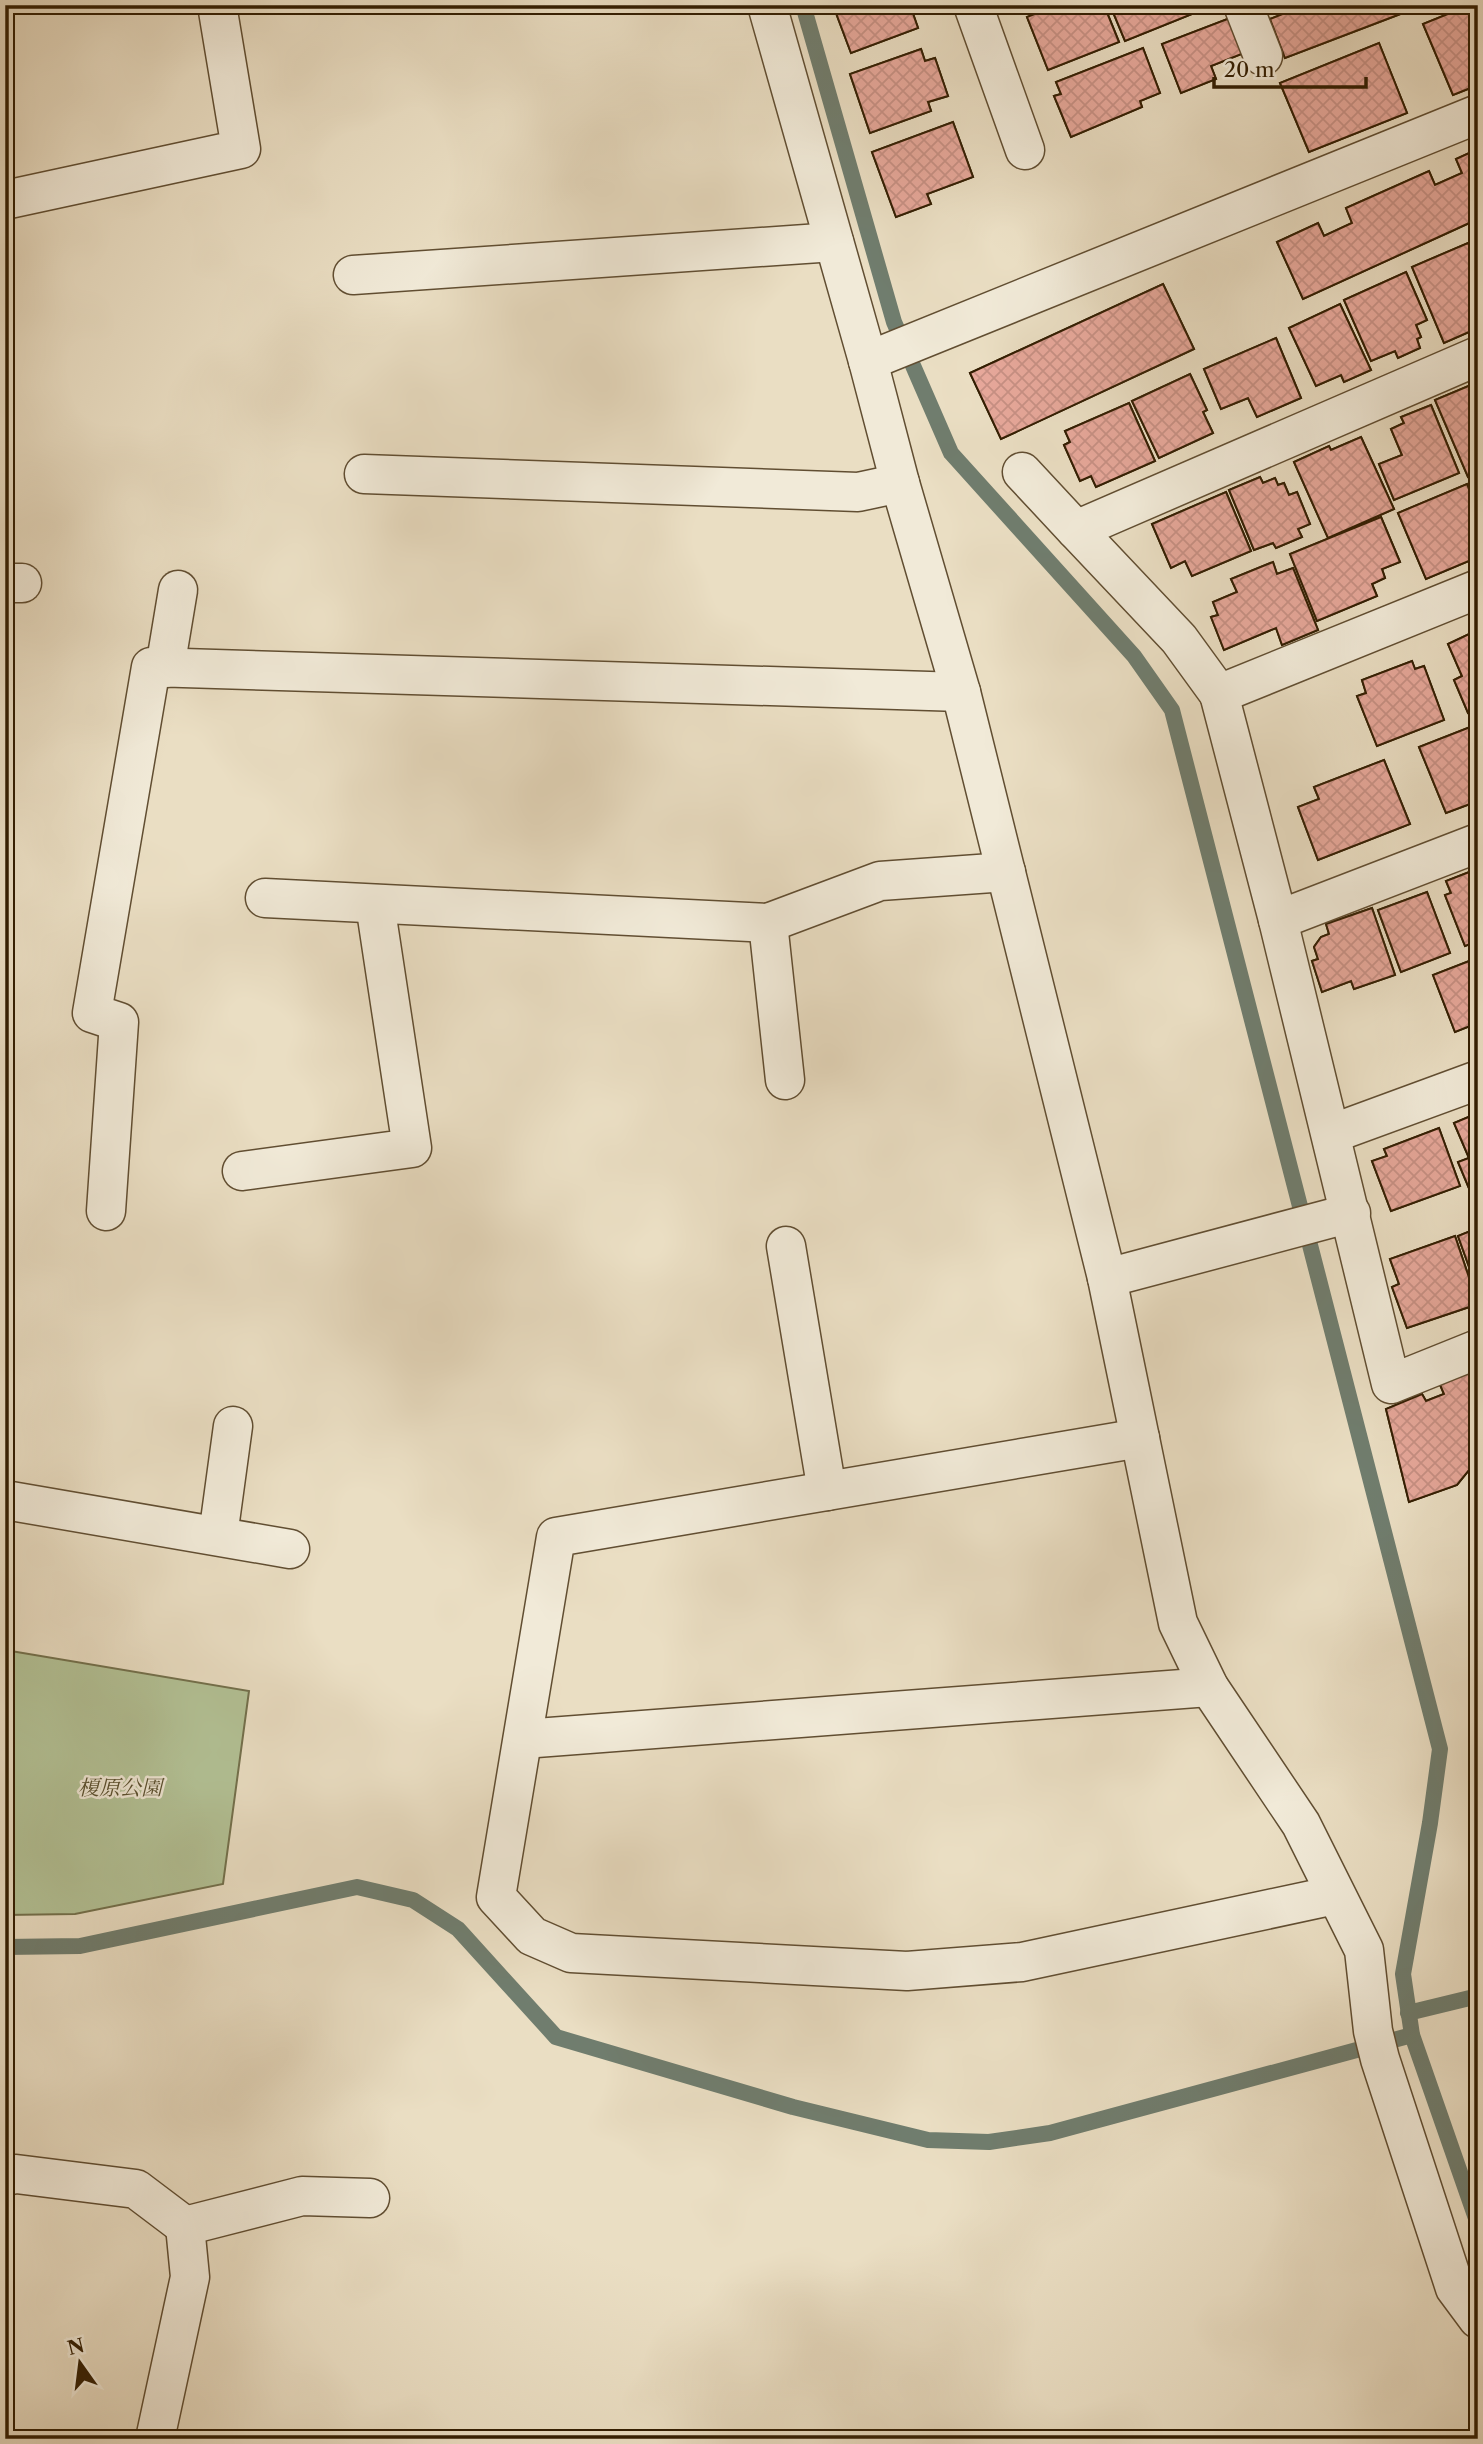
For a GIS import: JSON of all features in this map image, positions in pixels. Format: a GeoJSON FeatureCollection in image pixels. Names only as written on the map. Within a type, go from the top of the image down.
{"type":"FeatureCollection","features":[{"type":"Feature","properties":{"kind":"street"},"geometry":{"type":"LineString","coordinates":[[5,200],[241,149],[217,5]]}},
{"type":"Feature","properties":{"kind":"street"},"geometry":{"type":"LineString","coordinates":[[767,5],[961,692],[1107,1278],[1178,1623],[1209,1687],[1301,1824],[1364,1950],[1376,2045],[1455,2288],[1478,2319]]}},
{"type":"Feature","properties":{"kind":"street"},"geometry":{"type":"LineString","coordinates":[[973,5],[1026,150]]}},
{"type":"Feature","properties":{"kind":"street"},"geometry":{"type":"LineString","coordinates":[[1243,5],[1263,56]]}},
{"type":"Feature","properties":{"kind":"street"},"geometry":{"type":"LineString","coordinates":[[868,361],[1478,114]]}},
{"type":"Feature","properties":{"kind":"street"},"geometry":{"type":"LineString","coordinates":[[353,275],[834,242]]}},
{"type":"Feature","properties":{"kind":"street"},"geometry":{"type":"LineString","coordinates":[[1076,530],[1478,356]]}},
{"type":"Feature","properties":{"kind":"street"},"geometry":{"type":"LineString","coordinates":[[1022,472],[1179,639],[1219,694],[1278,920],[1391,1384],[1478,1349]]}},
{"type":"Feature","properties":{"kind":"street"},"geometry":{"type":"LineString","coordinates":[[364,474],[858,492],[900,483]]}},
{"type":"Feature","properties":{"kind":"street"},"geometry":{"type":"LineString","coordinates":[[1219,694],[1478,589]]}},
{"type":"Feature","properties":{"kind":"street"},"geometry":{"type":"LineString","coordinates":[[165,668],[178,590]]}},
{"type":"Feature","properties":{"kind":"street"},"geometry":{"type":"LineString","coordinates":[[106,1211],[119,1022],[92,1013],[151,667],[961,692]]}},
{"type":"Feature","properties":{"kind":"street"},"geometry":{"type":"LineString","coordinates":[[1278,920],[1478,843]]}},
{"type":"Feature","properties":{"kind":"street"},"geometry":{"type":"LineString","coordinates":[[265,898],[768,923],[880,881],[1006,872]]}},
{"type":"Feature","properties":{"kind":"street"},"geometry":{"type":"LineString","coordinates":[[242,1171],[412,1148],[375,904]]}},
{"type":"Feature","properties":{"kind":"street"},"geometry":{"type":"LineString","coordinates":[[768,923],[785,1080]]}},
{"type":"Feature","properties":{"kind":"street"},"geometry":{"type":"LineString","coordinates":[[1331,1134],[1478,1080]]}},
{"type":"Feature","properties":{"kind":"street"},"geometry":{"type":"LineString","coordinates":[[1107,1278],[1350,1213]]}},
{"type":"Feature","properties":{"kind":"street"},"geometry":{"type":"LineString","coordinates":[[786,1246],[827,1491]]}},
{"type":"Feature","properties":{"kind":"street"},"geometry":{"type":"LineString","coordinates":[[218,1536],[233,1426]]}},
{"type":"Feature","properties":{"kind":"street"},"geometry":{"type":"LineString","coordinates":[[1140,1438],[556,1537],[496,1897],[532,1936],[571,1953],[920,1970],[1022,1962],[1335,1895]]}},
{"type":"Feature","properties":{"kind":"street"},"geometry":{"type":"LineString","coordinates":[[5,1500],[290,1549]]}},
{"type":"Feature","properties":{"kind":"street"},"geometry":{"type":"LineString","coordinates":[[523,1738],[1209,1687]]}},
{"type":"Feature","properties":{"kind":"street"},"geometry":{"type":"LineString","coordinates":[[5,2176],[16,2174],[136,2189],[185,2227],[190,2277],[155,2439]]}},
{"type":"Feature","properties":{"kind":"street"},"geometry":{"type":"LineString","coordinates":[[185,2227],[302,2196],[370,2198]]}},
{"type":"Feature","properties":{"kind":"green space","name":"榎原公園"},"geometry":{"type":"Polygon","coordinates":[[[5,1650],[249,1691],[223,1884],[75,1914],[5,1915],[5,1650]]]}},
{"type":"Feature","properties":{"kind":"building"},"geometry":{"type":"Polygon","coordinates":[[[833,5],[910,5],[918,28],[851,53],[833,5]]]}},
{"type":"Feature","properties":{"kind":"building"},"geometry":{"type":"Polygon","coordinates":[[[833,5],[910,5],[918,28],[851,53],[833,5]]]}},
{"type":"Feature","properties":{"kind":"building"},"geometry":{"type":"Polygon","coordinates":[[[1057,5],[1104,5],[1119,42],[1048,70],[1027,17],[1057,5]]]}},
{"type":"Feature","properties":{"kind":"building"},"geometry":{"type":"Polygon","coordinates":[[[1057,5],[1104,5],[1119,42],[1048,70],[1027,17],[1057,5]]]}},
{"type":"Feature","properties":{"kind":"building"},"geometry":{"type":"Polygon","coordinates":[[[1110,5],[1206,5],[1207,8],[1125,41],[1110,5]]]}},
{"type":"Feature","properties":{"kind":"building"},"geometry":{"type":"Polygon","coordinates":[[[1110,5],[1206,5],[1207,8],[1125,41],[1110,5]]]}},
{"type":"Feature","properties":{"kind":"building"},"geometry":{"type":"Polygon","coordinates":[[[1305,5],[1424,5],[1285,58],[1270,19],[1305,5]]]}},
{"type":"Feature","properties":{"kind":"building"},"geometry":{"type":"Polygon","coordinates":[[[1305,5],[1424,5],[1285,58],[1270,19],[1305,5]]]}},
{"type":"Feature","properties":{"kind":"building"},"geometry":{"type":"Polygon","coordinates":[[[1470,5],[1478,5],[1478,85],[1453,95],[1423,24],[1470,5]]]}},
{"type":"Feature","properties":{"kind":"building"},"geometry":{"type":"Polygon","coordinates":[[[1470,5],[1478,5],[1478,85],[1453,95],[1423,24],[1470,5]]]}},
{"type":"Feature","properties":{"kind":"building"},"geometry":{"type":"Polygon","coordinates":[[[1230,18],[1244,53],[1211,66],[1216,79],[1181,93],[1162,44],[1230,18]]]}},
{"type":"Feature","properties":{"kind":"building"},"geometry":{"type":"Polygon","coordinates":[[[1230,18],[1244,53],[1211,66],[1216,79],[1181,93],[1162,44],[1230,18]]]}},
{"type":"Feature","properties":{"kind":"building"},"geometry":{"type":"Polygon","coordinates":[[[1379,43],[1407,113],[1309,152],[1280,83],[1379,43]]]}},
{"type":"Feature","properties":{"kind":"building"},"geometry":{"type":"Polygon","coordinates":[[[1379,43],[1407,113],[1309,152],[1280,83],[1379,43]]]}},
{"type":"Feature","properties":{"kind":"building"},"geometry":{"type":"Polygon","coordinates":[[[1143,48],[1160,93],[1140,101],[1142,107],[1071,137],[1054,96],[1061,94],[1056,82],[1143,48]]]}},
{"type":"Feature","properties":{"kind":"building"},"geometry":{"type":"Polygon","coordinates":[[[1143,48],[1160,93],[1140,101],[1142,107],[1071,137],[1054,96],[1061,94],[1056,82],[1143,48]]]}},
{"type":"Feature","properties":{"kind":"building"},"geometry":{"type":"Polygon","coordinates":[[[921,49],[925,61],[935,58],[948,96],[928,102],[931,111],[870,133],[850,74],[921,49]]]}},
{"type":"Feature","properties":{"kind":"building"},"geometry":{"type":"Polygon","coordinates":[[[921,49],[925,61],[935,58],[948,96],[928,102],[931,111],[870,133],[850,74],[921,49]]]}},
{"type":"Feature","properties":{"kind":"building"},"geometry":{"type":"Polygon","coordinates":[[[953,122],[973,177],[927,194],[931,204],[896,217],[872,152],[953,122]]]}},
{"type":"Feature","properties":{"kind":"building"},"geometry":{"type":"Polygon","coordinates":[[[953,122],[973,177],[927,194],[931,204],[896,217],[872,152],[953,122]]]}},
{"type":"Feature","properties":{"kind":"building"},"geometry":{"type":"Polygon","coordinates":[[[1478,149],[1478,219],[1303,299],[1277,242],[1318,223],[1324,236],[1352,223],[1346,208],[1429,171],[1435,185],[1462,173],[1456,159],[1478,149]]]}},
{"type":"Feature","properties":{"kind":"building"},"geometry":{"type":"Polygon","coordinates":[[[1478,149],[1478,219],[1303,299],[1277,242],[1318,223],[1324,236],[1352,223],[1346,208],[1429,171],[1435,185],[1462,173],[1456,159],[1478,149]]]}},
{"type":"Feature","properties":{"kind":"building"},"geometry":{"type":"Polygon","coordinates":[[[1468,243],[1478,264],[1478,328],[1444,343],[1412,267],[1468,243]]]}},
{"type":"Feature","properties":{"kind":"building"},"geometry":{"type":"Polygon","coordinates":[[[1468,243],[1478,264],[1478,328],[1444,343],[1412,267],[1468,243]]]}},
{"type":"Feature","properties":{"kind":"building"},"geometry":{"type":"Polygon","coordinates":[[[1406,272],[1427,320],[1416,325],[1421,337],[1417,339],[1420,348],[1398,358],[1395,351],[1371,361],[1344,300],[1406,272]]]}},
{"type":"Feature","properties":{"kind":"building"},"geometry":{"type":"Polygon","coordinates":[[[1406,272],[1427,320],[1416,325],[1421,337],[1417,339],[1420,348],[1398,358],[1395,351],[1371,361],[1344,300],[1406,272]]]}},
{"type":"Feature","properties":{"kind":"building"},"geometry":{"type":"Polygon","coordinates":[[[1163,284],[1194,349],[1001,439],[970,373],[1163,284]]]}},
{"type":"Feature","properties":{"kind":"building"},"geometry":{"type":"Polygon","coordinates":[[[1163,284],[1194,349],[1001,439],[970,373],[1163,284]]]}},
{"type":"Feature","properties":{"kind":"building"},"geometry":{"type":"Polygon","coordinates":[[[1340,304],[1371,370],[1344,382],[1341,375],[1316,386],[1289,328],[1340,304]]]}},
{"type":"Feature","properties":{"kind":"building"},"geometry":{"type":"Polygon","coordinates":[[[1340,304],[1371,370],[1344,382],[1341,375],[1316,386],[1289,328],[1340,304]]]}},
{"type":"Feature","properties":{"kind":"building"},"geometry":{"type":"Polygon","coordinates":[[[1276,338],[1301,398],[1257,417],[1248,398],[1221,409],[1204,369],[1276,338]]]}},
{"type":"Feature","properties":{"kind":"building"},"geometry":{"type":"Polygon","coordinates":[[[1276,338],[1301,398],[1257,417],[1248,398],[1221,409],[1204,369],[1276,338]]]}},
{"type":"Feature","properties":{"kind":"building"},"geometry":{"type":"Polygon","coordinates":[[[1190,374],[1207,410],[1203,412],[1213,433],[1159,458],[1132,401],[1190,374]]]}},
{"type":"Feature","properties":{"kind":"building"},"geometry":{"type":"Polygon","coordinates":[[[1190,374],[1207,410],[1203,412],[1213,433],[1159,458],[1132,401],[1190,374]]]}},
{"type":"Feature","properties":{"kind":"building"},"geometry":{"type":"Polygon","coordinates":[[[1478,382],[1478,473],[1468,477],[1435,400],[1478,382]]]}},
{"type":"Feature","properties":{"kind":"building"},"geometry":{"type":"Polygon","coordinates":[[[1478,382],[1478,473],[1468,477],[1435,400],[1478,382]]]}},
{"type":"Feature","properties":{"kind":"building"},"geometry":{"type":"Polygon","coordinates":[[[1129,403],[1155,461],[1096,487],[1091,476],[1080,481],[1064,445],[1070,442],[1065,431],[1129,403]]]}},
{"type":"Feature","properties":{"kind":"building"},"geometry":{"type":"Polygon","coordinates":[[[1129,403],[1155,461],[1096,487],[1091,476],[1080,481],[1064,445],[1070,442],[1065,431],[1129,403]]]}},
{"type":"Feature","properties":{"kind":"building"},"geometry":{"type":"Polygon","coordinates":[[[1431,405],[1459,473],[1394,500],[1379,464],[1402,455],[1391,429],[1404,423],[1401,417],[1431,405]]]}},
{"type":"Feature","properties":{"kind":"building"},"geometry":{"type":"Polygon","coordinates":[[[1431,405],[1459,473],[1394,500],[1379,464],[1402,455],[1391,429],[1404,423],[1401,417],[1431,405]]]}},
{"type":"Feature","properties":{"kind":"building"},"geometry":{"type":"Polygon","coordinates":[[[1361,437],[1394,509],[1328,538],[1294,462],[1329,446],[1331,450],[1361,437]]]}},
{"type":"Feature","properties":{"kind":"building"},"geometry":{"type":"Polygon","coordinates":[[[1361,437],[1394,509],[1328,538],[1294,462],[1329,446],[1331,450],[1361,437]]]}},
{"type":"Feature","properties":{"kind":"building"},"geometry":{"type":"Polygon","coordinates":[[[1260,477],[1263,483],[1275,478],[1278,485],[1284,483],[1289,495],[1297,492],[1310,524],[1298,529],[1302,537],[1276,548],[1273,543],[1254,550],[1229,490],[1260,477]]]}},
{"type":"Feature","properties":{"kind":"building"},"geometry":{"type":"Polygon","coordinates":[[[1260,477],[1263,483],[1275,478],[1278,485],[1284,483],[1289,495],[1297,492],[1310,524],[1298,529],[1302,537],[1276,548],[1273,543],[1254,550],[1229,490],[1260,477]]]}},
{"type":"Feature","properties":{"kind":"building"},"geometry":{"type":"Polygon","coordinates":[[[1467,484],[1478,512],[1478,551],[1474,553],[1476,558],[1426,579],[1398,513],[1467,484]]]}},
{"type":"Feature","properties":{"kind":"building"},"geometry":{"type":"Polygon","coordinates":[[[1467,484],[1478,512],[1478,551],[1474,553],[1476,558],[1426,579],[1398,513],[1467,484]]]}},
{"type":"Feature","properties":{"kind":"building"},"geometry":{"type":"Polygon","coordinates":[[[1226,492],[1251,551],[1192,576],[1185,561],[1171,568],[1152,524],[1226,492]]]}},
{"type":"Feature","properties":{"kind":"building"},"geometry":{"type":"Polygon","coordinates":[[[1226,492],[1251,551],[1192,576],[1185,561],[1171,568],[1152,524],[1226,492]]]}},
{"type":"Feature","properties":{"kind":"building"},"geometry":{"type":"Polygon","coordinates":[[[1381,517],[1400,562],[1382,569],[1385,578],[1372,584],[1377,596],[1317,621],[1290,554],[1381,517]]]}},
{"type":"Feature","properties":{"kind":"building"},"geometry":{"type":"Polygon","coordinates":[[[1381,517],[1400,562],[1382,569],[1385,578],[1372,584],[1377,596],[1317,621],[1290,554],[1381,517]]]}},
{"type":"Feature","properties":{"kind":"building"},"geometry":{"type":"Polygon","coordinates":[[[1273,562],[1277,574],[1293,568],[1318,630],[1282,645],[1276,628],[1224,650],[1211,617],[1218,615],[1213,602],[1237,592],[1231,579],[1273,562]]]}},
{"type":"Feature","properties":{"kind":"building"},"geometry":{"type":"Polygon","coordinates":[[[1273,562],[1277,574],[1293,568],[1318,630],[1282,645],[1276,628],[1224,650],[1211,617],[1218,615],[1213,602],[1237,592],[1231,579],[1273,562]]]}},
{"type":"Feature","properties":{"kind":"building"},"geometry":{"type":"Polygon","coordinates":[[[1469,634],[1472,641],[1478,639],[1478,709],[1468,713],[1454,680],[1462,676],[1448,644],[1469,634]]]}},
{"type":"Feature","properties":{"kind":"building"},"geometry":{"type":"Polygon","coordinates":[[[1469,634],[1472,641],[1478,639],[1478,709],[1468,713],[1454,680],[1462,676],[1448,644],[1469,634]]]}},
{"type":"Feature","properties":{"kind":"building"},"geometry":{"type":"Polygon","coordinates":[[[1412,661],[1415,669],[1424,666],[1444,720],[1377,746],[1357,696],[1366,693],[1362,680],[1412,661]]]}},
{"type":"Feature","properties":{"kind":"building"},"geometry":{"type":"Polygon","coordinates":[[[1412,661],[1415,669],[1424,666],[1444,720],[1377,746],[1357,696],[1366,693],[1362,680],[1412,661]]]}},
{"type":"Feature","properties":{"kind":"building"},"geometry":{"type":"Polygon","coordinates":[[[1478,724],[1478,801],[1446,813],[1419,747],[1478,724]]]}},
{"type":"Feature","properties":{"kind":"building"},"geometry":{"type":"Polygon","coordinates":[[[1478,724],[1478,801],[1446,813],[1419,747],[1478,724]]]}},
{"type":"Feature","properties":{"kind":"building"},"geometry":{"type":"Polygon","coordinates":[[[1384,760],[1410,824],[1318,860],[1298,807],[1319,799],[1314,787],[1384,760]]]}},
{"type":"Feature","properties":{"kind":"building"},"geometry":{"type":"Polygon","coordinates":[[[1384,760],[1410,824],[1318,860],[1298,807],[1319,799],[1314,787],[1384,760]]]}},
{"type":"Feature","properties":{"kind":"building"},"geometry":{"type":"Polygon","coordinates":[[[1477,869],[1478,941],[1465,946],[1445,895],[1451,893],[1446,881],[1477,869]]]}},
{"type":"Feature","properties":{"kind":"building"},"geometry":{"type":"Polygon","coordinates":[[[1477,869],[1478,941],[1465,946],[1445,895],[1451,893],[1446,881],[1477,869]]]}},
{"type":"Feature","properties":{"kind":"building"},"geometry":{"type":"Polygon","coordinates":[[[1427,892],[1450,953],[1401,972],[1378,910],[1427,892]]]}},
{"type":"Feature","properties":{"kind":"building"},"geometry":{"type":"Polygon","coordinates":[[[1427,892],[1450,953],[1401,972],[1378,910],[1427,892]]]}},
{"type":"Feature","properties":{"kind":"building"},"geometry":{"type":"Polygon","coordinates":[[[1372,908],[1395,975],[1354,989],[1351,981],[1322,992],[1312,961],[1318,959],[1314,947],[1321,937],[1329,934],[1326,924],[1372,908]]]}},
{"type":"Feature","properties":{"kind":"building"},"geometry":{"type":"Polygon","coordinates":[[[1372,908],[1395,975],[1354,989],[1351,981],[1322,992],[1312,961],[1318,959],[1314,947],[1321,937],[1329,934],[1326,924],[1372,908]]]}},
{"type":"Feature","properties":{"kind":"building"},"geometry":{"type":"Polygon","coordinates":[[[1477,958],[1478,1033],[1475,1024],[1455,1032],[1433,975],[1477,958]]]}},
{"type":"Feature","properties":{"kind":"building"},"geometry":{"type":"Polygon","coordinates":[[[1477,958],[1478,1033],[1475,1024],[1455,1032],[1433,975],[1477,958]]]}},
{"type":"Feature","properties":{"kind":"building"},"geometry":{"type":"Polygon","coordinates":[[[1478,1113],[1478,1196],[1473,1198],[1458,1162],[1469,1158],[1454,1123],[1478,1113]]]}},
{"type":"Feature","properties":{"kind":"building"},"geometry":{"type":"Polygon","coordinates":[[[1478,1113],[1478,1196],[1473,1198],[1458,1162],[1469,1158],[1454,1123],[1478,1113]]]}},
{"type":"Feature","properties":{"kind":"building"},"geometry":{"type":"Polygon","coordinates":[[[1439,1128],[1460,1186],[1391,1211],[1372,1161],[1387,1156],[1384,1149],[1439,1128]]]}},
{"type":"Feature","properties":{"kind":"building"},"geometry":{"type":"Polygon","coordinates":[[[1439,1128],[1460,1186],[1391,1211],[1372,1161],[1387,1156],[1384,1149],[1439,1128]]]}},
{"type":"Feature","properties":{"kind":"building"},"geometry":{"type":"Polygon","coordinates":[[[1478,1228],[1478,1292],[1458,1236],[1478,1228]]]}},
{"type":"Feature","properties":{"kind":"building"},"geometry":{"type":"Polygon","coordinates":[[[1478,1228],[1478,1292],[1458,1236],[1478,1228]]]}},
{"type":"Feature","properties":{"kind":"building"},"geometry":{"type":"Polygon","coordinates":[[[1455,1236],[1478,1304],[1407,1328],[1392,1287],[1399,1284],[1390,1259],[1455,1236]]]}},
{"type":"Feature","properties":{"kind":"building"},"geometry":{"type":"Polygon","coordinates":[[[1455,1236],[1478,1304],[1407,1328],[1392,1287],[1399,1284],[1390,1259],[1455,1236]]]}},
{"type":"Feature","properties":{"kind":"building"},"geometry":{"type":"Polygon","coordinates":[[[1478,1369],[1478,1459],[1457,1485],[1409,1502],[1386,1409],[1422,1394],[1426,1401],[1444,1394],[1438,1380],[1478,1369]]]}},
{"type":"Feature","properties":{"kind":"building"},"geometry":{"type":"Polygon","coordinates":[[[1478,1369],[1478,1459],[1457,1485],[1409,1502],[1386,1409],[1422,1394],[1426,1401],[1444,1394],[1438,1380],[1478,1369]]]}},
{"type":"Feature","properties":{"kind":"waterway"},"geometry":{"type":"LineString","coordinates":[[803,5],[894,322],[951,453],[1134,656],[1172,710],[1440,1749],[1430,1823],[1403,1974],[1412,2035],[1478,2224]]}},
{"type":"Feature","properties":{"kind":"waterway"},"geometry":{"type":"LineString","coordinates":[[5,1947],[80,1946],[357,1887],[413,1900],[458,1929],[556,2037],[793,2107],[928,2140],[989,2142],[1050,2133],[1412,2035]]}},
{"type":"Feature","properties":{"kind":"waterway"},"geometry":{"type":"LineString","coordinates":[[1408,2013],[1478,1996]]}}]}
